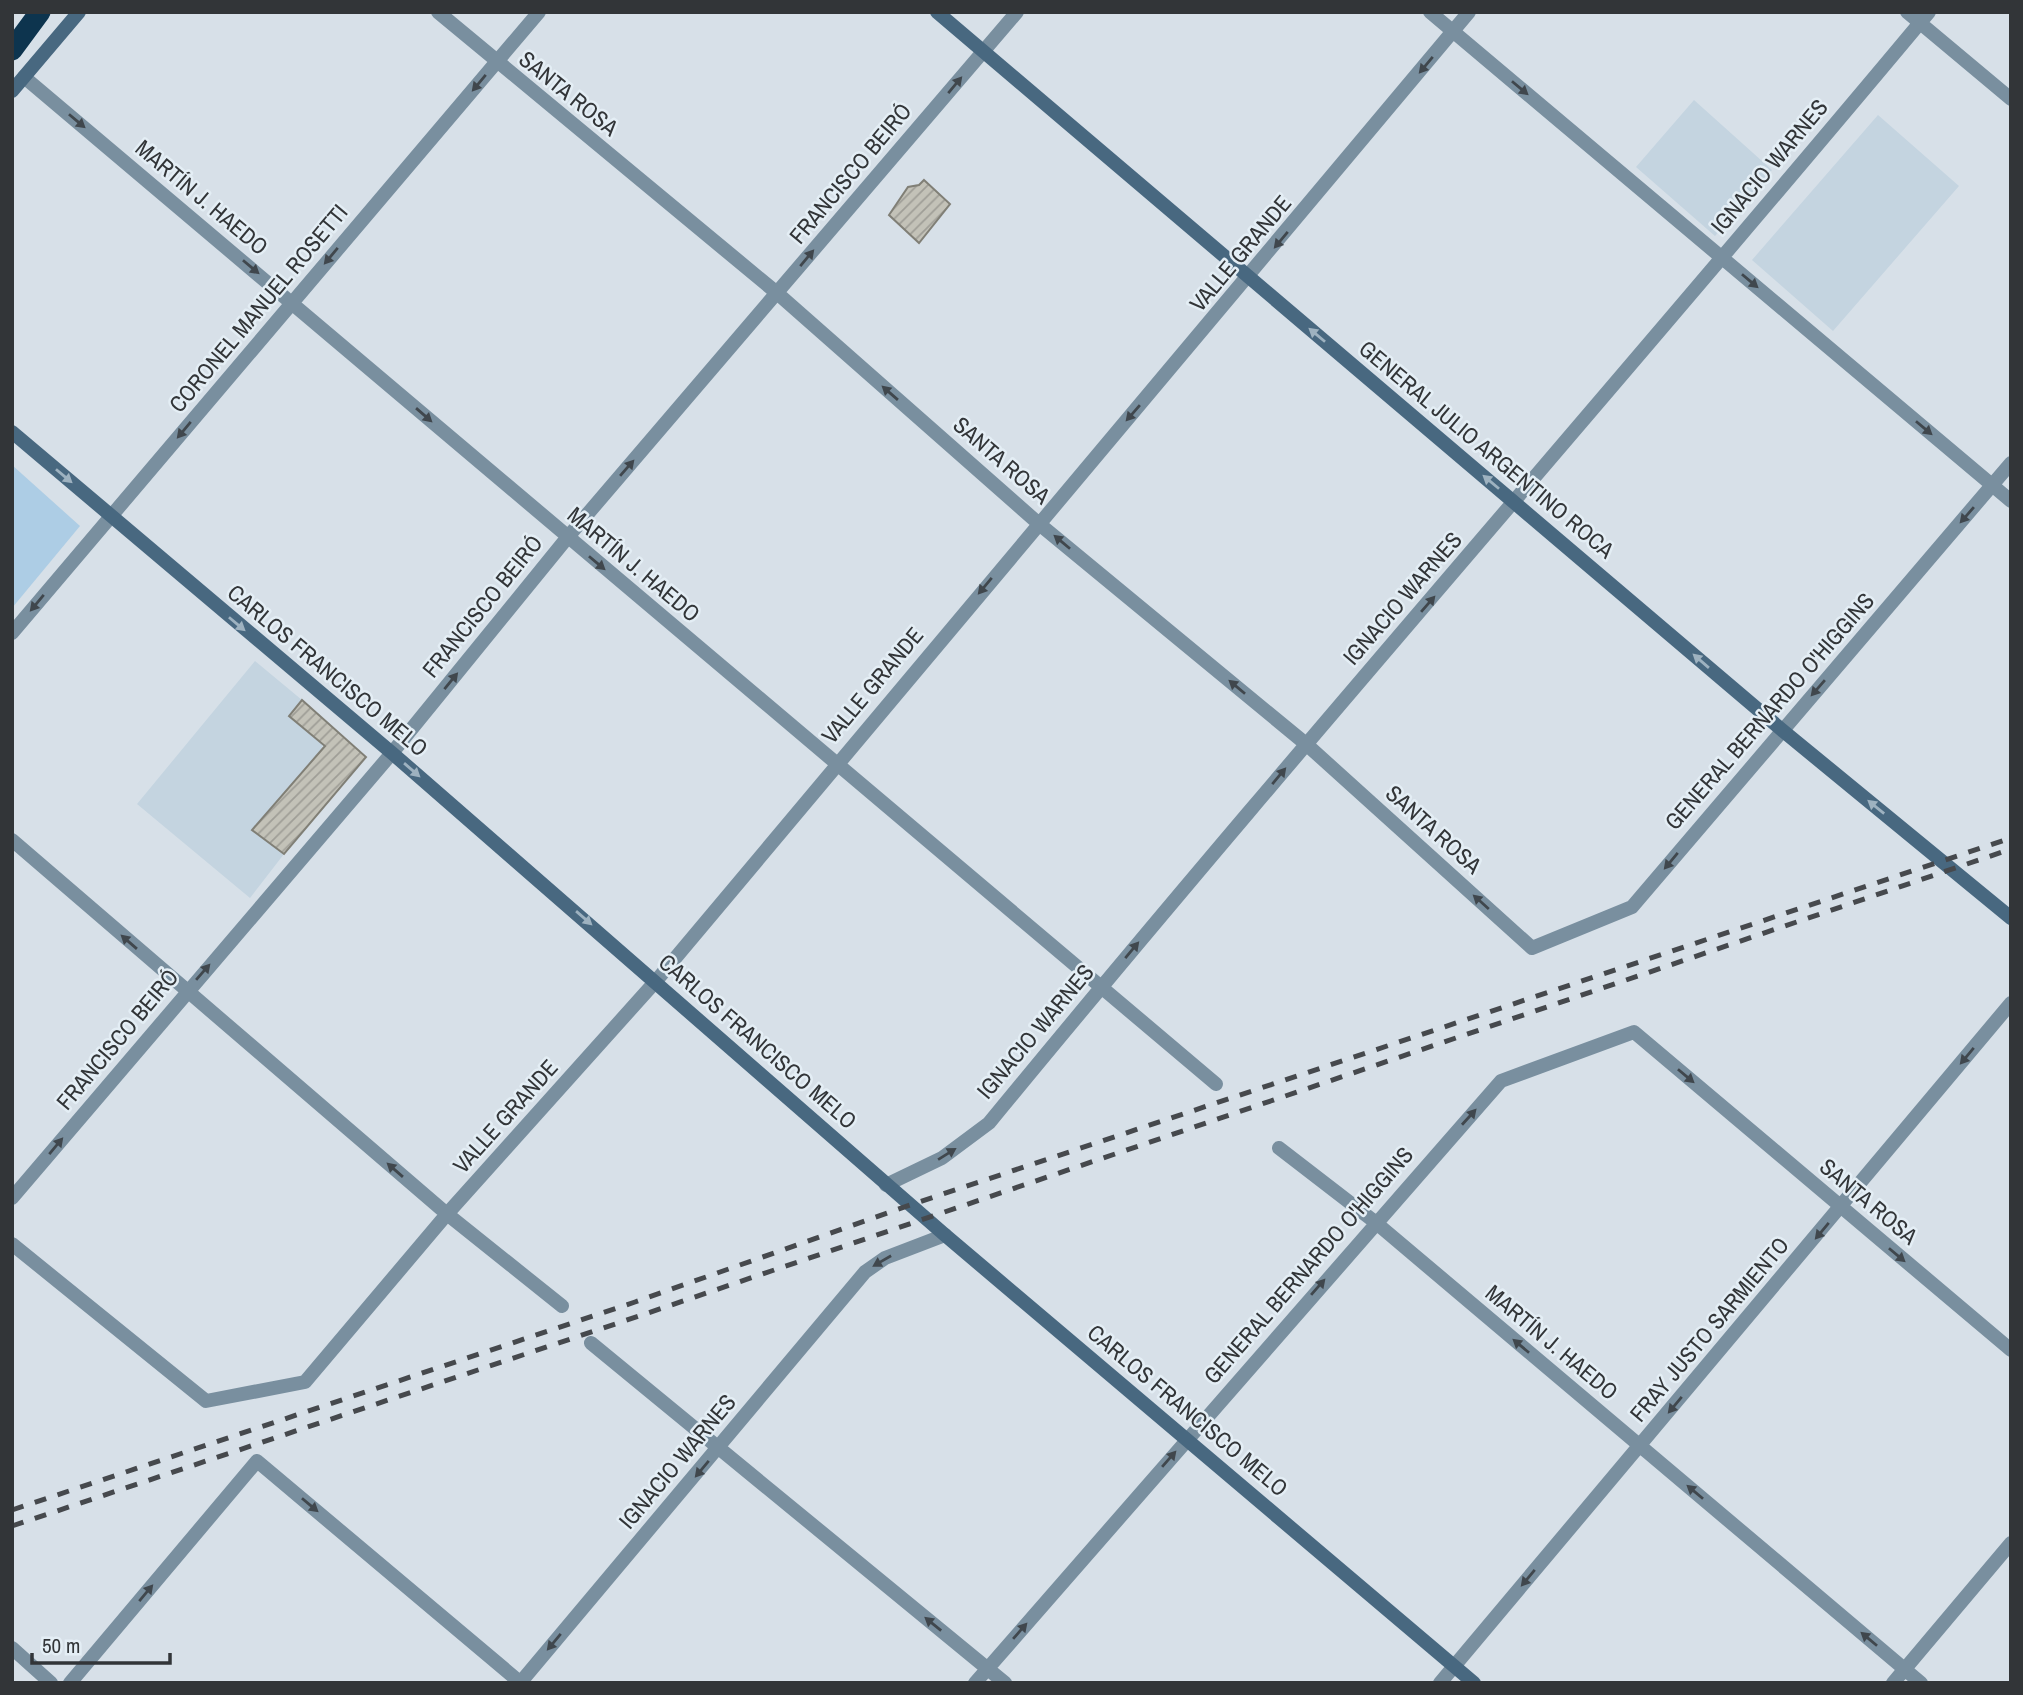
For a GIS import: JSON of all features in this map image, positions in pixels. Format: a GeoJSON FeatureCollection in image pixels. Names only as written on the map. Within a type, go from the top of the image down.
{"type":"FeatureCollection","features":[{"type":"Feature","properties":{"kind":"highway"},"geometry":{"type":"LineString","coordinates":[[12,50],[40,12]]}},
{"type":"Feature","properties":{"kind":"street"},"geometry":{"type":"LineString","coordinates":[[12,91],[79,12]]}},
{"type":"Feature","properties":{"kind":"street","name":"SANTA ROSA"},"geometry":{"type":"LineString","coordinates":[[438,12],[777,293],[1038,523],[1306,744],[1532,948]]}},
{"type":"Feature","properties":{"kind":"street","name":"CORONEL MANUEL ROSETTI"},"geometry":{"type":"LineString","coordinates":[[12,633],[539,12]]}},
{"type":"Feature","properties":{"kind":"street","name":"GENERAL JULIO ARGENTINO ROCA"},"geometry":{"type":"LineString","coordinates":[[937,12],[1782,730],[2011,918]]}},
{"type":"Feature","properties":{"kind":"street","name":"FRANCISCO BEIRÓ"},"geometry":{"type":"LineString","coordinates":[[12,1198],[392,753],[567,538],[1017,12]]}},
{"type":"Feature","properties":{"kind":"street"},"geometry":{"type":"LineString","coordinates":[[1430,12],[2011,501]]}},
{"type":"Feature","properties":{"kind":"street","name":"VALLE GRANDE"},"geometry":{"type":"LineString","coordinates":[[12,1244],[206,1401],[305,1382],[447,1214],[656,981],[1038,523],[1249,278],[1469,12]]}},
{"type":"Feature","properties":{"kind":"street"},"geometry":{"type":"LineString","coordinates":[[1907,12],[1925,18],[2011,99]]}},
{"type":"Feature","properties":{"kind":"street","name":"IGNACIO WARNES"},"geometry":{"type":"LineString","coordinates":[[886,1185],[942,1158],[989,1123],[1101,986],[1306,744],[1516,503],[1925,18]]}},
{"type":"Feature","properties":{"kind":"street","name":"MARTÍN J. HAEDO"},"geometry":{"type":"LineString","coordinates":[[24,77],[1216,1084]]}},
{"type":"Feature","properties":{"kind":"street","name":"CARLOS FRANCISCO MELO"},"geometry":{"type":"LineString","coordinates":[[12,432],[392,753],[656,981],[886,1185],[1474,1683]]}},
{"type":"Feature","properties":{"kind":"street","name":"GENERAL BERNARDO O'HIGGINS"},"geometry":{"type":"LineString","coordinates":[[1532,948],[1632,907],[2011,463]]}},
{"type":"Feature","properties":{"kind":"street"},"geometry":{"type":"LineString","coordinates":[[12,840],[447,1214],[562,1306]]}},
{"type":"Feature","properties":{"kind":"street","name":"FRAY JUSTO SARMIENTO"},"geometry":{"type":"LineString","coordinates":[[1440,1683],[2011,1003]]}},
{"type":"Feature","properties":{"kind":"street","name":"SANTA ROSA"},"geometry":{"type":"LineString","coordinates":[[1634,1031],[2011,1350]]}},
{"type":"Feature","properties":{"kind":"street","name":"GENERAL BERNARDO O'HIGGINS"},"geometry":{"type":"LineString","coordinates":[[975,1683],[1374,1222],[1502,1081],[1634,1031]]}},
{"type":"Feature","properties":{"kind":"street","name":"MARTÍN J. HAEDO"},"geometry":{"type":"LineString","coordinates":[[1279,1148],[1374,1222],[1921,1683]]}},
{"type":"Feature","properties":{"kind":"street","name":"IGNACIO WARNES"},"geometry":{"type":"LineString","coordinates":[[521,1683],[865,1272],[885,1258],[945,1235]]}},
{"type":"Feature","properties":{"kind":"street"},"geometry":{"type":"LineString","coordinates":[[591,1343],[1005,1683]]}},
{"type":"Feature","properties":{"kind":"street"},"geometry":{"type":"LineString","coordinates":[[71,1683],[257,1461],[521,1683]]}},
{"type":"Feature","properties":{"kind":"street"},"geometry":{"type":"LineString","coordinates":[[1893,1683],[2011,1543]]}},
{"type":"Feature","properties":{"kind":"street"},"geometry":{"type":"LineString","coordinates":[[12,1648],[51,1683]]}},
{"type":"Feature","properties":{"kind":"shaded area"},"geometry":{"type":"Polygon","coordinates":[[[1694,100],[1772,170],[1715,236],[1636,167],[1694,100]]]}},
{"type":"Feature","properties":{"kind":"shaded area"},"geometry":{"type":"Polygon","coordinates":[[[1878,115],[1959,186],[1833,331],[1752,260],[1878,115]]]}},
{"type":"Feature","properties":{"kind":"shaded area"},"geometry":{"type":"Polygon","coordinates":[[[12,465],[80,526],[12,608],[12,465]]]}},
{"type":"Feature","properties":{"kind":"shaded area"},"geometry":{"type":"Polygon","coordinates":[[[255,661],[302,700],[289,716],[323,744],[320,752],[253,830],[284,854],[250,898],[137,804],[255,661]]]}},
{"type":"Feature","properties":{"kind":"building"},"geometry":{"type":"Polygon","coordinates":[[[924,180],[950,204],[919,243],[889,215],[908,187],[919,185],[924,180]]]}},
{"type":"Feature","properties":{"kind":"building"},"geometry":{"type":"Polygon","coordinates":[[[302,700],[366,757],[284,854],[252,830],[325,746],[289,716],[302,700]]]}},
{"type":"Feature","properties":{"kind":"railway"},"geometry":{"type":"LineString","coordinates":[[12,1510],[635,1302],[910,1205],[2011,838]]}},
{"type":"Feature","properties":{"kind":"railway"},"geometry":{"type":"LineString","coordinates":[[12,1526],[639,1316],[2011,849]]}}]}
